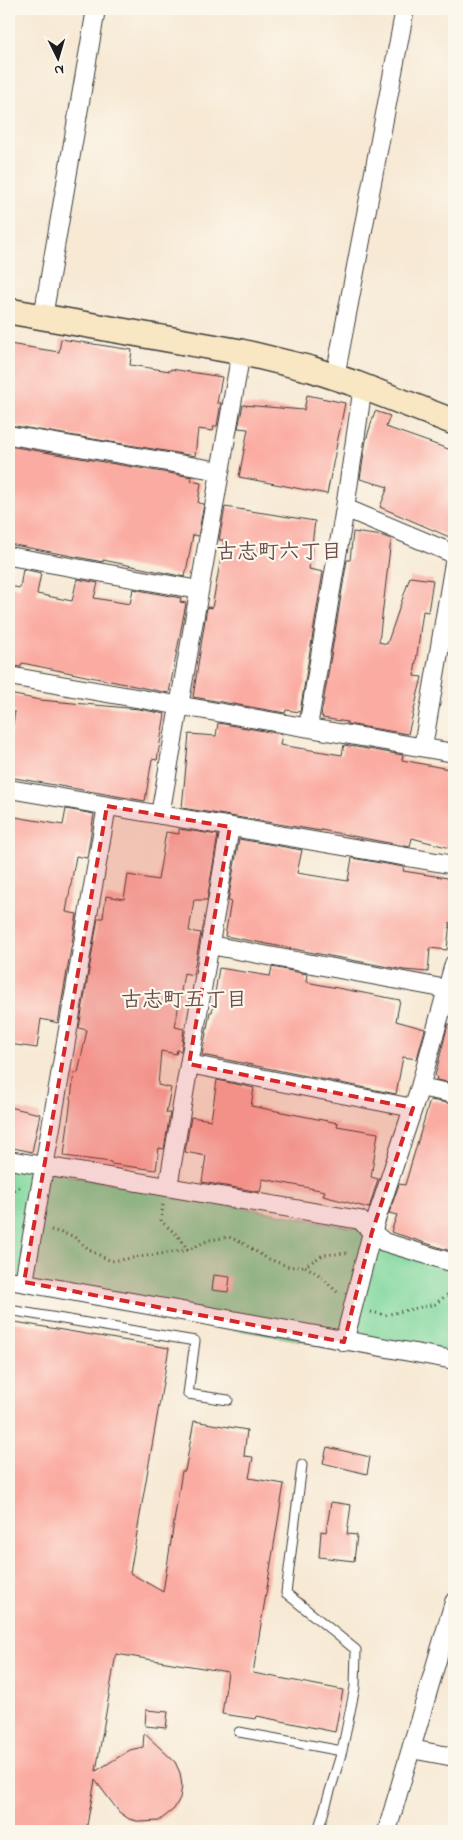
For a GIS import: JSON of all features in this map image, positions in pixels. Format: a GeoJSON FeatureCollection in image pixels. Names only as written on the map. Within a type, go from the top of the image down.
{"type":"FeatureCollection","features":[{"type":"Feature","properties":{"kind":"street"},"geometry":{"type":"LineString","coordinates":[[43,317],[96,9]]}},
{"type":"Feature","properties":{"kind":"street"},"geometry":{"type":"LineString","coordinates":[[335,377],[404,9]]}},
{"type":"Feature","properties":{"kind":"street"},"geometry":{"type":"LineString","coordinates":[[9,311],[240,352],[311,369],[363,386],[454,422]]}},
{"type":"Feature","properties":{"kind":"street"},"geometry":{"type":"LineString","coordinates":[[160,815],[240,352]]}},
{"type":"Feature","properties":{"kind":"street"},"geometry":{"type":"LineString","coordinates":[[308,727],[345,508],[363,386]]}},
{"type":"Feature","properties":{"kind":"street"},"geometry":{"type":"LineString","coordinates":[[9,435],[220,471]]}},
{"type":"Feature","properties":{"kind":"street"},"geometry":{"type":"LineString","coordinates":[[345,508],[454,554]]}},
{"type":"Feature","properties":{"kind":"street"},"geometry":{"type":"LineString","coordinates":[[9,556],[199,590]]}},
{"type":"Feature","properties":{"kind":"street"},"geometry":{"type":"LineString","coordinates":[[423,747],[454,563]]}},
{"type":"Feature","properties":{"kind":"street"},"geometry":{"type":"LineString","coordinates":[[9,676],[454,753]]}},
{"type":"Feature","properties":{"kind":"street"},"geometry":{"type":"LineString","coordinates":[[9,790],[454,865]]}},
{"type":"Feature","properties":{"kind":"street"},"geometry":{"type":"LineString","coordinates":[[107,806],[34,1228],[16,1281],[274,1327],[344,1342],[454,1360]]}},
{"type":"Feature","properties":{"kind":"street"},"geometry":{"type":"LineString","coordinates":[[168,1187],[230,827]]}},
{"type":"Feature","properties":{"kind":"street"},"geometry":{"type":"LineString","coordinates":[[210,945],[447,989]]}},
{"type":"Feature","properties":{"kind":"street"},"geometry":{"type":"LineString","coordinates":[[344,1342],[372,1232],[420,1087],[454,964]]}},
{"type":"Feature","properties":{"kind":"street"},"geometry":{"type":"LineString","coordinates":[[189,1064],[413,1108]]}},
{"type":"Feature","properties":{"kind":"street"},"geometry":{"type":"LineString","coordinates":[[420,1087],[454,1094]]}},
{"type":"Feature","properties":{"kind":"street"},"geometry":{"type":"LineString","coordinates":[[9,1160],[360,1220],[384,1242],[454,1263]]}},
{"type":"Feature","properties":{"kind":"street"},"geometry":{"type":"LineString","coordinates":[[387,1831],[454,1602]]}},
{"type":"Feature","properties":{"kind":"street"},"geometry":{"type":"LineString","coordinates":[[411,1749],[454,1758]]}},
{"type":"Feature","properties":{"kind":"lane"},"geometry":{"type":"LineString","coordinates":[[9,1310],[196,1341],[188,1394],[228,1400]]}},
{"type":"Feature","properties":{"kind":"lane"},"geometry":{"type":"LineString","coordinates":[[302,1465],[286,1593],[356,1650],[355,1687],[342,1751],[318,1831]]}},
{"type":"Feature","properties":{"kind":"lane"},"geometry":{"type":"LineString","coordinates":[[239,1732],[342,1751]]}},
{"type":"Feature","properties":{"kind":"path"},"geometry":{"type":"LineString","coordinates":[[168,1187],[161,1211],[161,1221],[178,1236],[188,1250]]}},
{"type":"Feature","properties":{"kind":"path"},"geometry":{"type":"LineString","coordinates":[[34,1228],[52,1230],[73,1236],[91,1251],[110,1261],[188,1250],[209,1240],[229,1237],[243,1243],[266,1258],[290,1267],[306,1266]]}},
{"type":"Feature","properties":{"kind":"highlighted area"},"geometry":{"type":"Polygon","coordinates":[[[107,806],[230,827],[189,1064],[413,1108],[372,1232],[344,1342],[24,1282],[107,806]]]}},
{"type":"Feature","properties":{"kind":"green space"},"geometry":{"type":"Polygon","coordinates":[[[9,1164],[360,1229],[454,1269],[454,1367],[9,1290],[9,1164]]]}},
{"type":"Feature","properties":{"kind":"building"},"geometry":{"type":"Polygon","coordinates":[[[61,339],[132,350],[130,365],[222,377],[217,403],[221,403],[217,426],[214,426],[213,431],[198,429],[195,456],[9,425],[9,344],[59,352],[61,339]]]}},
{"type":"Feature","properties":{"kind":"building"},"geometry":{"type":"Polygon","coordinates":[[[307,395],[345,403],[327,494],[239,477],[248,429],[238,428],[243,405],[304,410],[307,395]]]}},
{"type":"Feature","properties":{"kind":"building"},"geometry":{"type":"Polygon","coordinates":[[[375,411],[390,416],[386,427],[454,451],[454,539],[380,507],[388,487],[360,479],[366,440],[375,411]]]}},
{"type":"Feature","properties":{"kind":"building"},"geometry":{"type":"Polygon","coordinates":[[[9,446],[192,477],[191,481],[201,483],[198,503],[204,504],[198,536],[193,535],[185,577],[103,560],[103,562],[9,544],[9,446]]]}},
{"type":"Feature","properties":{"kind":"building"},"geometry":{"type":"Polygon","coordinates":[[[225,507],[315,521],[309,569],[323,572],[300,712],[286,710],[285,713],[193,697],[207,607],[212,608],[224,540],[219,540],[225,507]]]}},
{"type":"Feature","properties":{"kind":"building"},"geometry":{"type":"Polygon","coordinates":[[[353,532],[383,536],[391,539],[379,642],[387,644],[410,577],[433,580],[428,612],[423,611],[414,676],[422,677],[408,734],[347,724],[347,722],[322,718],[323,716],[321,716],[347,560],[350,560],[353,532]]]}},
{"type":"Feature","properties":{"kind":"building"},"geometry":{"type":"Polygon","coordinates":[[[23,569],[41,573],[37,594],[72,601],[77,579],[98,583],[94,598],[130,604],[133,589],[181,598],[180,602],[186,603],[169,693],[22,663],[21,667],[9,666],[9,586],[20,588],[23,569]]]}},
{"type":"Feature","properties":{"kind":"building"},"geometry":{"type":"Polygon","coordinates":[[[9,694],[40,700],[139,709],[165,714],[157,760],[152,759],[145,801],[9,777],[9,746],[15,712],[9,711],[9,694]]]}},
{"type":"Feature","properties":{"kind":"building"},"geometry":{"type":"Polygon","coordinates":[[[218,723],[282,734],[280,745],[342,755],[344,745],[403,755],[402,760],[454,770],[454,849],[412,838],[410,847],[321,830],[182,808],[189,734],[216,736],[218,723]]]}},
{"type":"Feature","properties":{"kind":"building"},"geometry":{"type":"Polygon","coordinates":[[[66,809],[94,814],[87,858],[76,856],[66,912],[77,914],[58,1023],[41,1019],[37,1048],[9,1044],[9,816],[63,825],[66,809]]]}},
{"type":"Feature","properties":{"kind":"building"},"geometry":{"type":"Polygon","coordinates":[[[179,829],[218,835],[207,900],[194,900],[189,931],[201,933],[193,975],[184,973],[175,1027],[184,1029],[181,1051],[177,1050],[176,1054],[161,1051],[158,1085],[171,1088],[166,1113],[170,1113],[164,1149],[159,1148],[156,1170],[64,1156],[74,1073],[78,1073],[87,1030],[79,1028],[98,918],[103,918],[106,896],[124,899],[128,875],[158,880],[166,832],[179,834],[179,829]]]}},
{"type":"Feature","properties":{"kind":"building"},"geometry":{"type":"Polygon","coordinates":[[[239,839],[302,850],[297,873],[348,881],[352,858],[404,867],[403,871],[454,879],[454,923],[450,922],[447,950],[430,948],[428,972],[404,970],[225,936],[231,901],[228,901],[239,839]]]}},
{"type":"Feature","properties":{"kind":"building"},"geometry":{"type":"Polygon","coordinates":[[[272,967],[307,974],[306,982],[400,1000],[396,1021],[425,1029],[417,1059],[403,1057],[396,1094],[202,1055],[210,1012],[212,1012],[219,968],[270,976],[272,967]]]}},
{"type":"Feature","properties":{"kind":"building"},"geometry":{"type":"Polygon","coordinates":[[[448,1024],[454,1025],[454,1083],[436,1080],[437,1077],[435,1076],[448,1024]]]}},
{"type":"Feature","properties":{"kind":"building"},"geometry":{"type":"Polygon","coordinates":[[[217,1080],[254,1088],[251,1106],[338,1123],[337,1126],[378,1133],[371,1177],[378,1179],[369,1208],[323,1196],[325,1191],[263,1179],[260,1192],[202,1182],[206,1156],[185,1152],[191,1117],[211,1120],[217,1080]]]}},
{"type":"Feature","properties":{"kind":"building"},"geometry":{"type":"Polygon","coordinates":[[[430,1100],[454,1104],[454,1252],[391,1232],[397,1215],[389,1213],[399,1184],[405,1185],[430,1100]]]}},
{"type":"Feature","properties":{"kind":"building"},"geometry":{"type":"Polygon","coordinates":[[[9,1107],[40,1114],[32,1152],[9,1147],[9,1107]]]}},
{"type":"Feature","properties":{"kind":"building"},"geometry":{"type":"Polygon","coordinates":[[[214,1275],[230,1277],[228,1292],[212,1290],[214,1275]]]}},
{"type":"Feature","properties":{"kind":"building"},"geometry":{"type":"Polygon","coordinates":[[[9,1321],[169,1348],[130,1573],[163,1592],[182,1471],[185,1471],[194,1421],[247,1430],[244,1456],[253,1457],[249,1478],[284,1484],[253,1673],[343,1690],[335,1732],[257,1716],[256,1719],[222,1714],[228,1672],[116,1654],[96,1771],[130,1750],[143,1747],[144,1733],[175,1762],[180,1773],[182,1786],[180,1798],[174,1809],[159,1821],[141,1822],[129,1819],[119,1812],[95,1780],[86,1831],[9,1831],[9,1321]]]}},
{"type":"Feature","properties":{"kind":"building"},"geometry":{"type":"Polygon","coordinates":[[[327,1447],[370,1457],[367,1474],[323,1463],[327,1447]]]}},
{"type":"Feature","properties":{"kind":"building"},"geometry":{"type":"Polygon","coordinates":[[[331,1502],[351,1505],[347,1534],[357,1535],[354,1561],[319,1557],[321,1531],[326,1532],[331,1502]]]}},
{"type":"Feature","properties":{"kind":"building"},"geometry":{"type":"Polygon","coordinates":[[[146,1710],[168,1712],[166,1728],[145,1726],[146,1710]]]}},
{"type":"Feature","properties":{"kind":"district","name":"古志町六丁目"},"geometry":{"type":"Point","coordinates":[279,553]}},
{"type":"Feature","properties":{"kind":"district","name":"古志町五丁目"},"geometry":{"type":"Point","coordinates":[184,1001]}}]}
